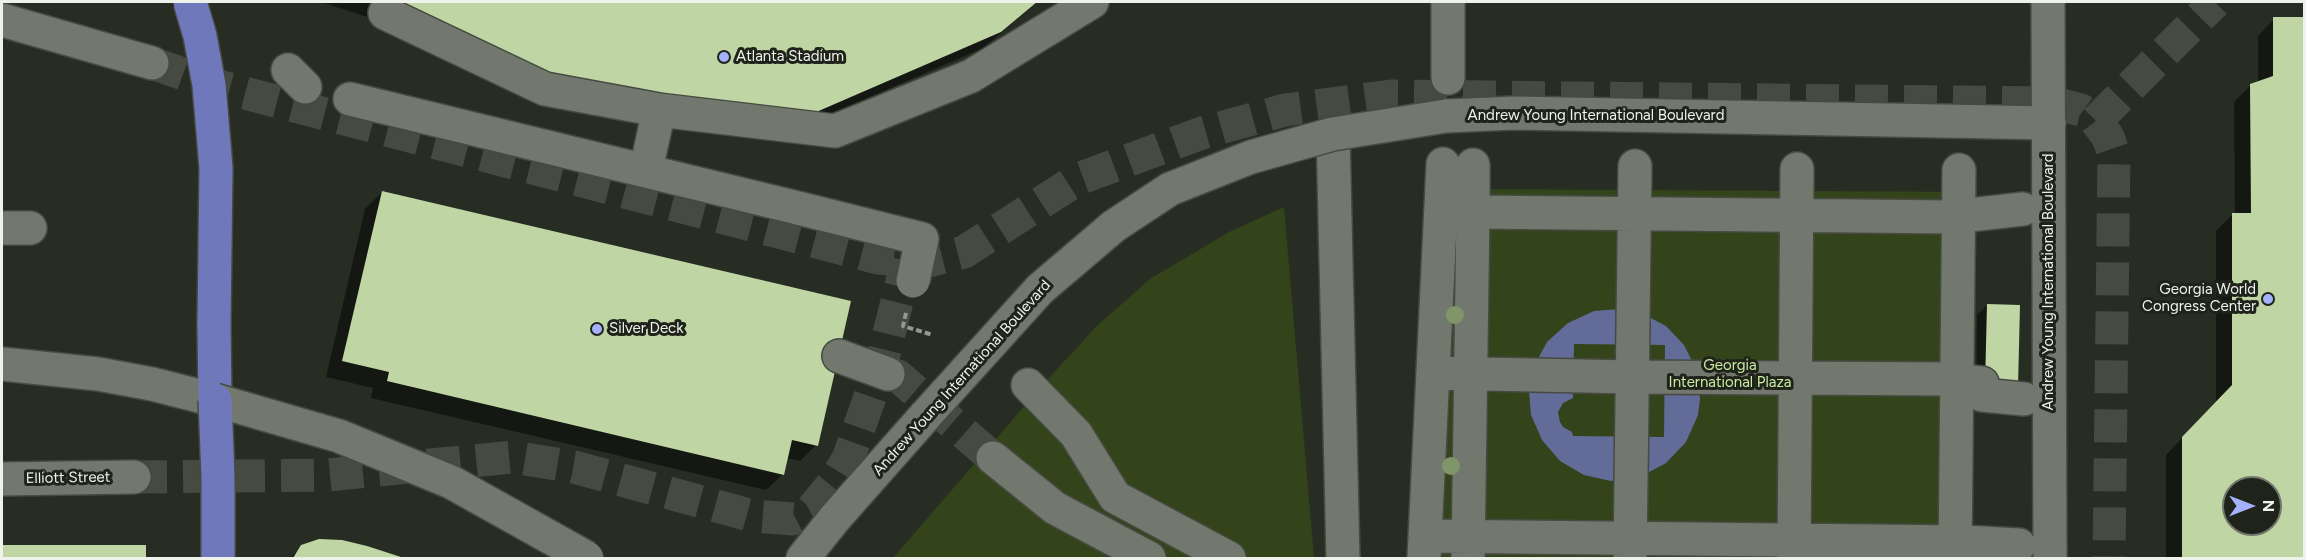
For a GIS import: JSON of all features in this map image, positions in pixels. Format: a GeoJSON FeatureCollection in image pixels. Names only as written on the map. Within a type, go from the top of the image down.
{"type":"FeatureCollection","features":[{"type":"Feature","properties":{"kind":"main road"},"geometry":{"type":"LineString","coordinates":[[190,2],[200,36],[208,85],[216,168],[215,400],[218,558]]}},
{"type":"Feature","properties":{"kind":"street"},"geometry":{"type":"LineString","coordinates":[[385,14],[545,89],[659,110],[835,131],[971,76],[1092,2]]}},
{"type":"Feature","properties":{"kind":"street"},"geometry":{"type":"LineString","coordinates":[[1448,2],[1448,78]]}},
{"type":"Feature","properties":{"kind":"street"},"geometry":{"type":"LineString","coordinates":[[2048,2],[2049,123]]}},
{"type":"Feature","properties":{"kind":"street"},"geometry":{"type":"LineString","coordinates":[[2,20],[152,63]]}},
{"type":"Feature","properties":{"kind":"street"},"geometry":{"type":"LineString","coordinates":[[350,99],[922,239],[913,281]]}},
{"type":"Feature","properties":{"kind":"street"},"geometry":{"type":"LineString","coordinates":[[646,170],[659,110]]}},
{"type":"Feature","properties":{"kind":"street","name":"Andrew Young International Boulevard"},"geometry":{"type":"LineString","coordinates":[[803,558],[959,376],[1040,289],[1114,226],[1170,189],[1251,158],[1333,134],[1446,116],[1514,113],[2049,123],[2036,203],[2050,558]]}},
{"type":"Feature","properties":{"kind":"street"},"geometry":{"type":"LineString","coordinates":[[1333,134],[1343,558]]}},
{"type":"Feature","properties":{"kind":"street"},"geometry":{"type":"LineString","coordinates":[[1468,548],[1473,212],[1458,164],[1433,373],[1424,547],[1468,548],[1794,550],[1955,550],[2019,545]]}},
{"type":"Feature","properties":{"kind":"street"},"geometry":{"type":"LineString","coordinates":[[1630,558],[1635,166]]}},
{"type":"Feature","properties":{"kind":"street"},"geometry":{"type":"LineString","coordinates":[[1794,550],[1797,169]]}},
{"type":"Feature","properties":{"kind":"street"},"geometry":{"type":"LineString","coordinates":[[1955,550],[1959,170]]}},
{"type":"Feature","properties":{"kind":"street"},"geometry":{"type":"LineString","coordinates":[[1473,212],[1959,217],[2036,203]]}},
{"type":"Feature","properties":{"kind":"street"},"geometry":{"type":"LineString","coordinates":[[839,356],[888,374]]}},
{"type":"Feature","properties":{"kind":"street"},"geometry":{"type":"LineString","coordinates":[[2,363],[98,374],[152,384],[339,436],[451,482],[587,558]]}},
{"type":"Feature","properties":{"kind":"street"},"geometry":{"type":"LineString","coordinates":[[1433,373],[1958,380],[1982,383],[1982,395],[2024,399]]}},
{"type":"Feature","properties":{"kind":"street"},"geometry":{"type":"LineString","coordinates":[[1028,385],[1076,434],[1115,497],[1229,558]]}},
{"type":"Feature","properties":{"kind":"street"},"geometry":{"type":"LineString","coordinates":[[993,458],[1055,508],[1149,558]]}},
{"type":"Feature","properties":{"kind":"street","name":"Elliott Street"},"geometry":{"type":"LineString","coordinates":[[2,479],[134,477]]}},
{"type":"Feature","properties":{"kind":"path"},"geometry":{"type":"LineString","coordinates":[[903,326],[933,335]]}},
{"type":"Feature","properties":{"kind":"green space","name":"Georgia International Plaza"},"geometry":{"type":"Polygon","coordinates":[[[1452,189],[1977,192],[1972,558],[1434,558],[1452,189]]]}},
{"type":"Feature","properties":{"kind":"green space"},"geometry":{"type":"Polygon","coordinates":[[[1284,207],[1314,558],[893,558],[1047,380],[1097,326],[1150,279],[1229,232],[1284,207]]]}},
{"type":"Feature","properties":{"kind":"water"},"geometry":{"type":"Polygon","coordinates":[[[1619,309],[1643,314],[1666,326],[1684,345],[1696,369],[1700,399],[1698,415],[1686,442],[1666,463],[1640,477],[1611,481],[1584,475],[1560,461],[1542,440],[1531,415],[1529,391],[1533,368],[1547,342],[1568,323],[1594,311],[1619,309]],[[1574,344],[1573,398],[1563,403],[1558,412],[1563,427],[1572,432],[1573,436],[1664,437],[1665,345],[1574,344]]]}},
{"type":"Feature","properties":{"kind":"building","name":"Atlanta Stadium"},"geometry":{"type":"Polygon","coordinates":[[[385,2],[1037,2],[1001,32],[807,116],[556,81],[385,2]]]}},
{"type":"Feature","properties":{"kind":"building","name":"Georgia World Congress Center"},"geometry":{"type":"Polygon","coordinates":[[[2273,17],[2304,17],[2304,558],[2182,558],[2182,437],[2232,385],[2232,213],[2251,213],[2250,84],[2273,76],[2273,17]]]}},
{"type":"Feature","properties":{"kind":"building","name":"Silver Deck"},"geometry":{"type":"Polygon","coordinates":[[[382,191],[851,301],[818,446],[792,440],[784,475],[387,381],[389,372],[342,361],[382,191]]]}},
{"type":"Feature","properties":{"kind":"building"},"geometry":{"type":"Polygon","coordinates":[[[1987,304],[2020,305],[2018,387],[1985,386],[1987,304]]]}},
{"type":"Feature","properties":{"kind":"building"},"geometry":{"type":"Polygon","coordinates":[[[319,539],[342,540],[404,558],[293,558],[301,545],[319,539]]]}},
{"type":"Feature","properties":{"kind":"building"},"geometry":{"type":"Polygon","coordinates":[[[2,545],[146,545],[146,558],[2,558],[2,545]]]}},
{"type":"Feature","properties":{"kind":"tunnel"},"geometry":{"type":"LineString","coordinates":[[2096,121],[2215,2]]}},
{"type":"Feature","properties":{"kind":"tunnel"},"geometry":{"type":"LineString","coordinates":[[152,63],[214,85],[878,258],[925,262],[964,252],[1078,179],[1202,133],[1285,110],[1391,96],[2054,103],[2081,110],[2096,121],[2108,137],[2114,154],[2109,558]]}},
{"type":"Feature","properties":{"kind":"tunnel"},"geometry":{"type":"LineString","coordinates":[[134,477],[327,475],[513,457],[574,467],[753,516],[793,519],[812,509],[832,485],[848,459],[881,366],[907,261]]}},
{"type":"Feature","properties":{"kind":"tunnel"},"geometry":{"type":"LineString","coordinates":[[888,374],[898,376],[993,458]]}},
{"type":"Feature","properties":{"kind":"place","name":"Atlanta Stadium"},"geometry":{"type":"Point","coordinates":[724,57]}},
{"type":"Feature","properties":{"kind":"place","name":"Georgia World Congress Center"},"geometry":{"type":"Point","coordinates":[2268,299]}},
{"type":"Feature","properties":{"kind":"place","name":"Silver Deck"},"geometry":{"type":"Point","coordinates":[597,329]}}]}
